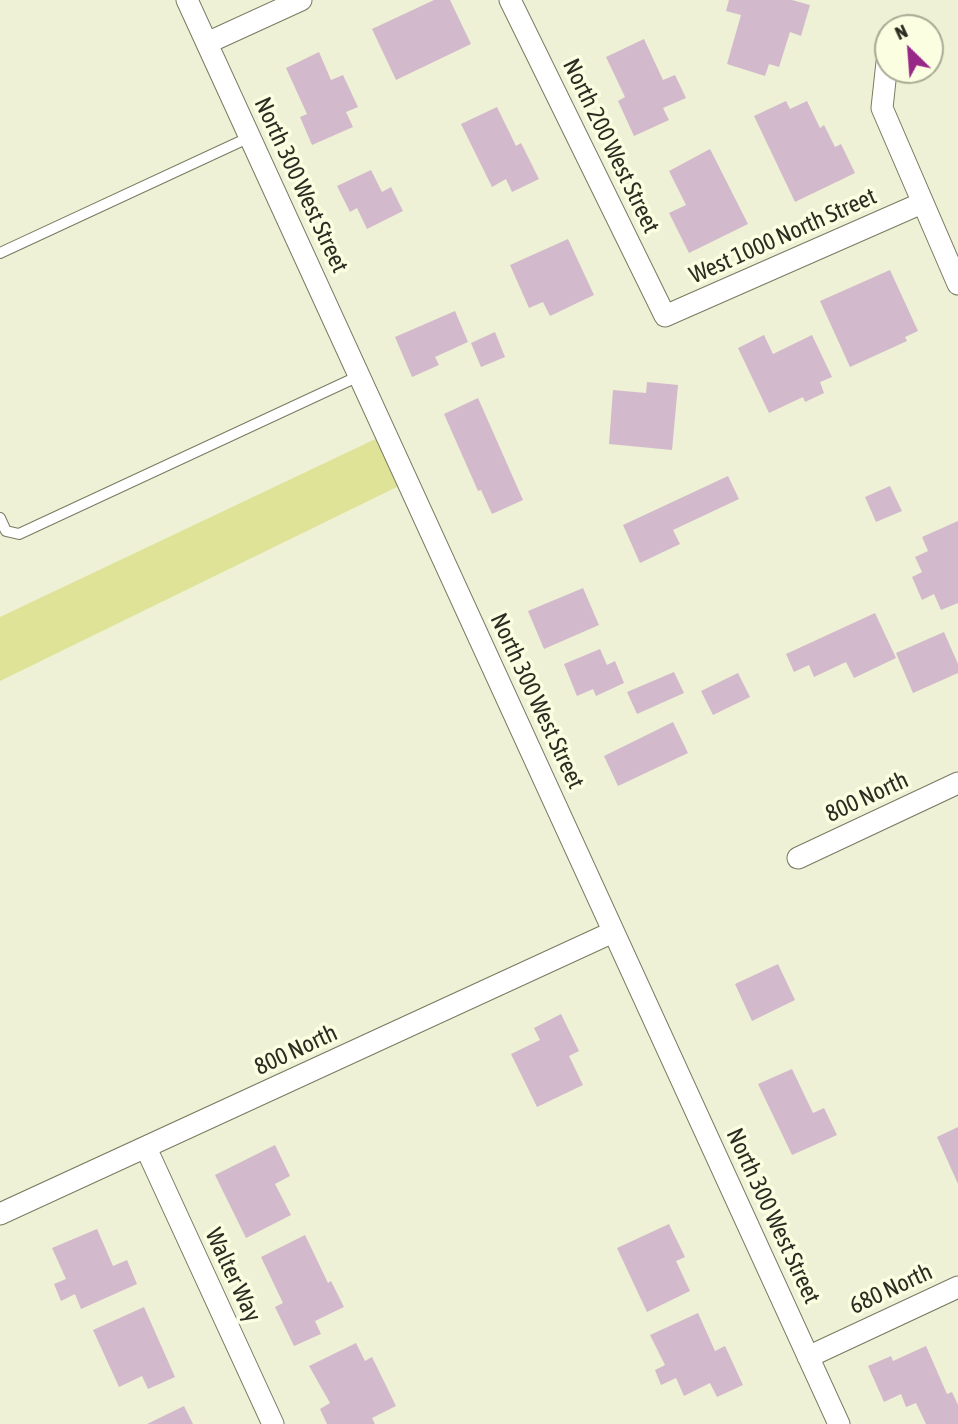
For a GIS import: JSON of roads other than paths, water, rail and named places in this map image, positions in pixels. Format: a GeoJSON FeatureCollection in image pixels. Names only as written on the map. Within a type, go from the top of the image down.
{"type":"FeatureCollection","features":[{"type":"Feature","properties":{"kind":"street","name":"North 300 West Street"},"geometry":{"type":"LineString","coordinates":[[187,0],[839,1424]]}},
{"type":"Feature","properties":{"kind":"street"},"geometry":{"type":"LineString","coordinates":[[206,43],[301,0]]}},
{"type":"Feature","properties":{"kind":"street","name":"North 200 West Street"},"geometry":{"type":"LineString","coordinates":[[510,0],[665,316]]}},
{"type":"Feature","properties":{"kind":"street"},"geometry":{"type":"LineString","coordinates":[[885,84],[882,108],[958,284]]}},
{"type":"Feature","properties":{"kind":"street","name":"West 1000 North Street"},"geometry":{"type":"LineString","coordinates":[[665,316],[922,203]]}},
{"type":"Feature","properties":{"kind":"street","name":"800 North"},"geometry":{"type":"LineString","coordinates":[[798,858],[958,783]]}},
{"type":"Feature","properties":{"kind":"street","name":"800 North"},"geometry":{"type":"LineString","coordinates":[[0,1214],[613,932]]}},
{"type":"Feature","properties":{"kind":"street","name":"Walter Way"},"geometry":{"type":"LineString","coordinates":[[146,1148],[273,1424]]}},
{"type":"Feature","properties":{"kind":"street","name":"680 North"},"geometry":{"type":"LineString","coordinates":[[808,1357],[958,1287]]}},
{"type":"Feature","properties":{"kind":"lane"},"geometry":{"type":"LineString","coordinates":[[0,253],[250,137]]}},
{"type":"Feature","properties":{"kind":"lane"},"geometry":{"type":"LineString","coordinates":[[0,518],[6,531],[19,534],[359,376]]}}]}
